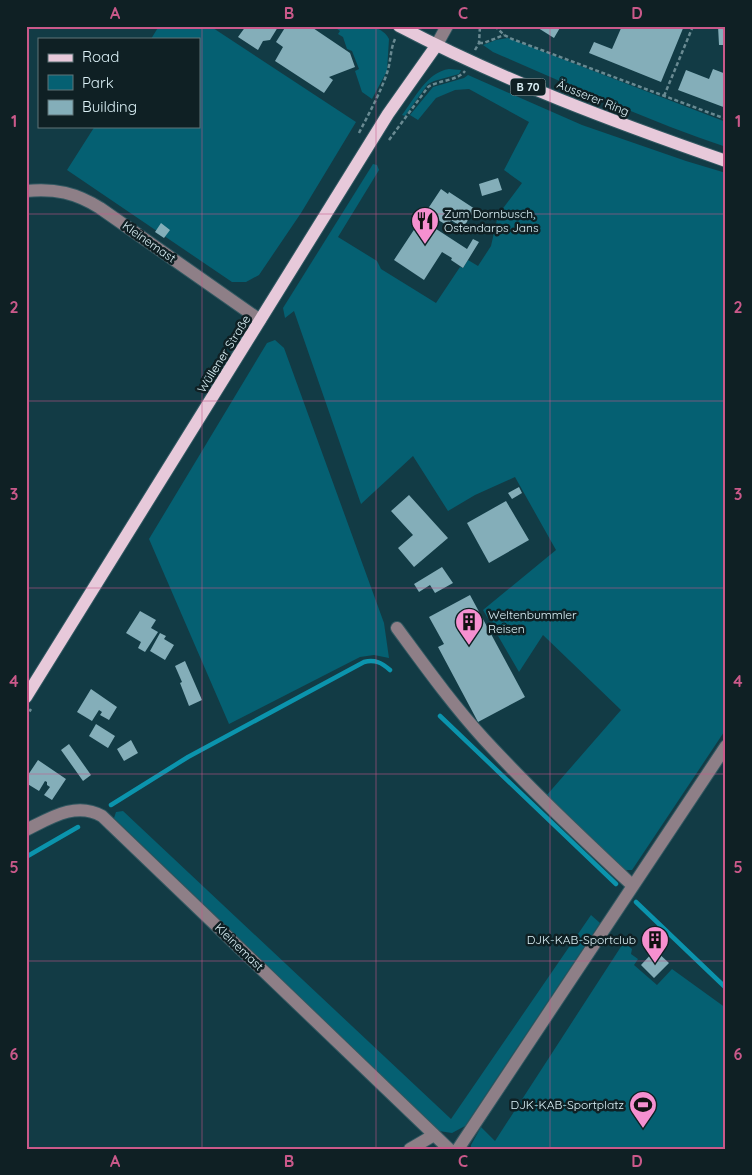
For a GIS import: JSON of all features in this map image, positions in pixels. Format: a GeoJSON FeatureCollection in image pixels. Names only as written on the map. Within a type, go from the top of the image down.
{"type":"FeatureCollection","features":[{"type":"Feature","properties":{"kind":"main road","name":"Äusserer Ring"},"geometry":{"type":"LineString","coordinates":[[399,26],[436,46],[521,85],[622,125],[726,161]]}},
{"type":"Feature","properties":{"kind":"main road","name":"Wüllener Straße"},"geometry":{"type":"LineString","coordinates":[[26,697],[388,114],[436,46]]}},
{"type":"Feature","properties":{"kind":"street","name":"Wüllener Straße"},"geometry":{"type":"LineString","coordinates":[[436,46],[447,26]]}},
{"type":"Feature","properties":{"kind":"street","name":"Kleinemast"},"geometry":{"type":"LineString","coordinates":[[26,192],[57,190],[88,200],[260,320]]}},
{"type":"Feature","properties":{"kind":"street"},"geometry":{"type":"LineString","coordinates":[[397,628],[456,707],[484,739],[633,886]]}},
{"type":"Feature","properties":{"kind":"street"},"geometry":{"type":"LineString","coordinates":[[458,1149],[726,746]]}},
{"type":"Feature","properties":{"kind":"street","name":"Kleinemast"},"geometry":{"type":"LineString","coordinates":[[26,830],[64,813],[76,810],[86,810],[102,816],[450,1149]]}},
{"type":"Feature","properties":{"kind":"street"},"geometry":{"type":"LineString","coordinates":[[410,1149],[434,1135]]}},
{"type":"Feature","properties":{"kind":"path"},"geometry":{"type":"LineString","coordinates":[[494,26],[504,35],[726,120]]}},
{"type":"Feature","properties":{"kind":"path"},"geometry":{"type":"LineString","coordinates":[[664,96],[693,26]]}},
{"type":"Feature","properties":{"kind":"path"},"geometry":{"type":"LineString","coordinates":[[479,43],[484,44],[504,35]]}},
{"type":"Feature","properties":{"kind":"green space"},"geometry":{"type":"Polygon","coordinates":[[[356,25],[372,27],[385,33],[389,39],[387,71],[372,99],[362,92],[355,71],[359,69],[352,51],[347,49],[343,37],[338,34],[340,31],[333,26],[356,25]]]}},
{"type":"Feature","properties":{"kind":"green space"},"geometry":{"type":"Polygon","coordinates":[[[159,26],[210,26],[356,122],[301,213],[259,275],[246,282],[232,282],[67,170],[94,128],[200,128],[200,38],[152,38],[159,26]]]}},
{"type":"Feature","properties":{"kind":"green space"},"geometry":{"type":"Polygon","coordinates":[[[508,38],[726,122],[726,147],[608,102],[493,52],[483,45],[508,38]]]}},
{"type":"Feature","properties":{"kind":"green space"},"geometry":{"type":"Polygon","coordinates":[[[449,69],[461,70],[459,74],[428,84],[405,116],[402,115],[428,80],[441,71],[449,69]]]}},
{"type":"Feature","properties":{"kind":"green space"},"geometry":{"type":"Polygon","coordinates":[[[468,75],[582,125],[726,173],[726,729],[632,870],[625,870],[546,796],[621,710],[543,635],[519,672],[483,610],[556,550],[515,477],[475,495],[448,511],[413,456],[361,504],[294,311],[285,318],[283,308],[373,164],[377,165],[379,170],[338,237],[377,261],[381,269],[436,303],[460,267],[463,268],[468,260],[478,266],[491,246],[498,215],[522,183],[504,170],[529,122],[469,89],[455,90],[436,98],[418,120],[410,115],[433,87],[464,78],[468,75]]]}},
{"type":"Feature","properties":{"kind":"green space"},"geometry":{"type":"Polygon","coordinates":[[[275,340],[284,348],[384,623],[389,658],[374,655],[360,657],[229,724],[149,539],[267,343],[275,340]]]}},
{"type":"Feature","properties":{"kind":"green space"},"geometry":{"type":"Polygon","coordinates":[[[123,811],[451,1119],[591,915],[600,923],[465,1126],[452,1133],[439,1131],[114,818],[116,812],[123,811]]]}},
{"type":"Feature","properties":{"kind":"green space"},"geometry":{"type":"Polygon","coordinates":[[[624,942],[632,949],[631,954],[638,959],[634,965],[657,985],[672,969],[726,1008],[726,1149],[471,1149],[471,1145],[481,1127],[495,1141],[624,942]]]}},
{"type":"Feature","properties":{"kind":"building"},"geometry":{"type":"Polygon","coordinates":[[[246,26],[278,27],[270,40],[263,41],[258,50],[238,37],[246,26]]]}},
{"type":"Feature","properties":{"kind":"building"},"geometry":{"type":"Polygon","coordinates":[[[286,26],[310,26],[350,53],[355,67],[329,77],[333,80],[324,93],[275,61],[283,47],[276,42],[286,26]]]}},
{"type":"Feature","properties":{"kind":"building"},"geometry":{"type":"Polygon","coordinates":[[[535,26],[561,26],[554,38],[535,26]]]}},
{"type":"Feature","properties":{"kind":"building"},"geometry":{"type":"Polygon","coordinates":[[[622,26],[684,26],[661,82],[589,53],[594,42],[612,49],[622,26]]]}},
{"type":"Feature","properties":{"kind":"building"},"geometry":{"type":"Polygon","coordinates":[[[718,26],[726,26],[726,45],[719,45],[718,26]]]}},
{"type":"Feature","properties":{"kind":"building"},"geometry":{"type":"Polygon","coordinates":[[[713,69],[726,74],[726,108],[678,90],[686,70],[709,79],[713,69]]]}},
{"type":"Feature","properties":{"kind":"building"},"geometry":{"type":"Polygon","coordinates":[[[498,178],[502,190],[482,196],[479,184],[498,178]]]}},
{"type":"Feature","properties":{"kind":"building"},"geometry":{"type":"Polygon","coordinates":[[[441,189],[475,209],[463,228],[451,220],[448,226],[435,218],[430,225],[467,249],[473,239],[479,242],[463,268],[442,252],[424,280],[394,260],[441,189]]]}},
{"type":"Feature","properties":{"kind":"building"},"geometry":{"type":"Polygon","coordinates":[[[161,223],[170,230],[164,238],[155,232],[161,223]]]}},
{"type":"Feature","properties":{"kind":"building"},"geometry":{"type":"Polygon","coordinates":[[[519,487],[522,493],[512,499],[508,493],[519,487]]]}},
{"type":"Feature","properties":{"kind":"building"},"geometry":{"type":"Polygon","coordinates":[[[409,495],[448,538],[414,567],[398,548],[413,535],[391,511],[409,495]]]}},
{"type":"Feature","properties":{"kind":"building"},"geometry":{"type":"Polygon","coordinates":[[[506,501],[529,540],[489,563],[467,523],[506,501]]]}},
{"type":"Feature","properties":{"kind":"building"},"geometry":{"type":"Polygon","coordinates":[[[442,567],[453,583],[435,593],[430,585],[419,592],[414,584],[442,567]]]}},
{"type":"Feature","properties":{"kind":"building","name":"Weltenbummler Reisen"},"geometry":{"type":"Polygon","coordinates":[[[470,595],[525,697],[478,722],[438,647],[444,644],[429,617],[470,595]]]}},
{"type":"Feature","properties":{"kind":"building"},"geometry":{"type":"Polygon","coordinates":[[[140,611],[156,620],[151,628],[158,632],[145,652],[138,648],[141,642],[126,633],[140,611]]]}},
{"type":"Feature","properties":{"kind":"building"},"geometry":{"type":"Polygon","coordinates":[[[160,633],[166,636],[164,639],[174,645],[165,660],[150,651],[160,633]]]}},
{"type":"Feature","properties":{"kind":"building"},"geometry":{"type":"Polygon","coordinates":[[[185,661],[202,700],[189,706],[175,666],[185,661]]]}},
{"type":"Feature","properties":{"kind":"building"},"geometry":{"type":"Polygon","coordinates":[[[91,689],[117,707],[109,720],[100,715],[102,712],[99,710],[92,721],[77,712],[91,689]]]}},
{"type":"Feature","properties":{"kind":"building"},"geometry":{"type":"Polygon","coordinates":[[[96,724],[115,736],[108,748],[89,736],[96,724]]]}},
{"type":"Feature","properties":{"kind":"building"},"geometry":{"type":"Polygon","coordinates":[[[131,740],[138,753],[124,761],[117,749],[131,740]]]}},
{"type":"Feature","properties":{"kind":"building"},"geometry":{"type":"Polygon","coordinates":[[[69,744],[91,775],[83,781],[61,750],[69,744]]]}},
{"type":"Feature","properties":{"kind":"building"},"geometry":{"type":"Polygon","coordinates":[[[38,760],[66,779],[52,800],[44,795],[50,787],[47,785],[47,782],[45,781],[39,791],[26,783],[26,778],[38,760]]]}},
{"type":"Feature","properties":{"kind":"building","name":"DJK-KAB-Sportclub"},"geometry":{"type":"Polygon","coordinates":[[[655,950],[669,963],[654,978],[641,965],[655,950]]]}},
{"type":"Feature","properties":{"kind":"waterway"},"geometry":{"type":"LineString","coordinates":[[111,805],[188,757],[364,662],[378,662],[390,670]]}},
{"type":"Feature","properties":{"kind":"waterway"},"geometry":{"type":"LineString","coordinates":[[440,716],[616,884]]}},
{"type":"Feature","properties":{"kind":"waterway"},"geometry":{"type":"LineString","coordinates":[[26,857],[78,827]]}},
{"type":"Feature","properties":{"kind":"waterway"},"geometry":{"type":"LineString","coordinates":[[636,902],[726,988]]}},
{"type":"Feature","properties":{"kind":"place","name":"Zum Dornbusch, Ostendarps Jans"},"geometry":{"type":"Point","coordinates":[425,245]}},
{"type":"Feature","properties":{"kind":"place","name":"Weltenbummler Reisen"},"geometry":{"type":"Point","coordinates":[469,646]}},
{"type":"Feature","properties":{"kind":"place","name":"DJK-KAB-Sportclub"},"geometry":{"type":"Point","coordinates":[655,964]}},
{"type":"Feature","properties":{"kind":"place","name":"DJK-KAB-Sportplatz"},"geometry":{"type":"Point","coordinates":[643,1129]}}]}
